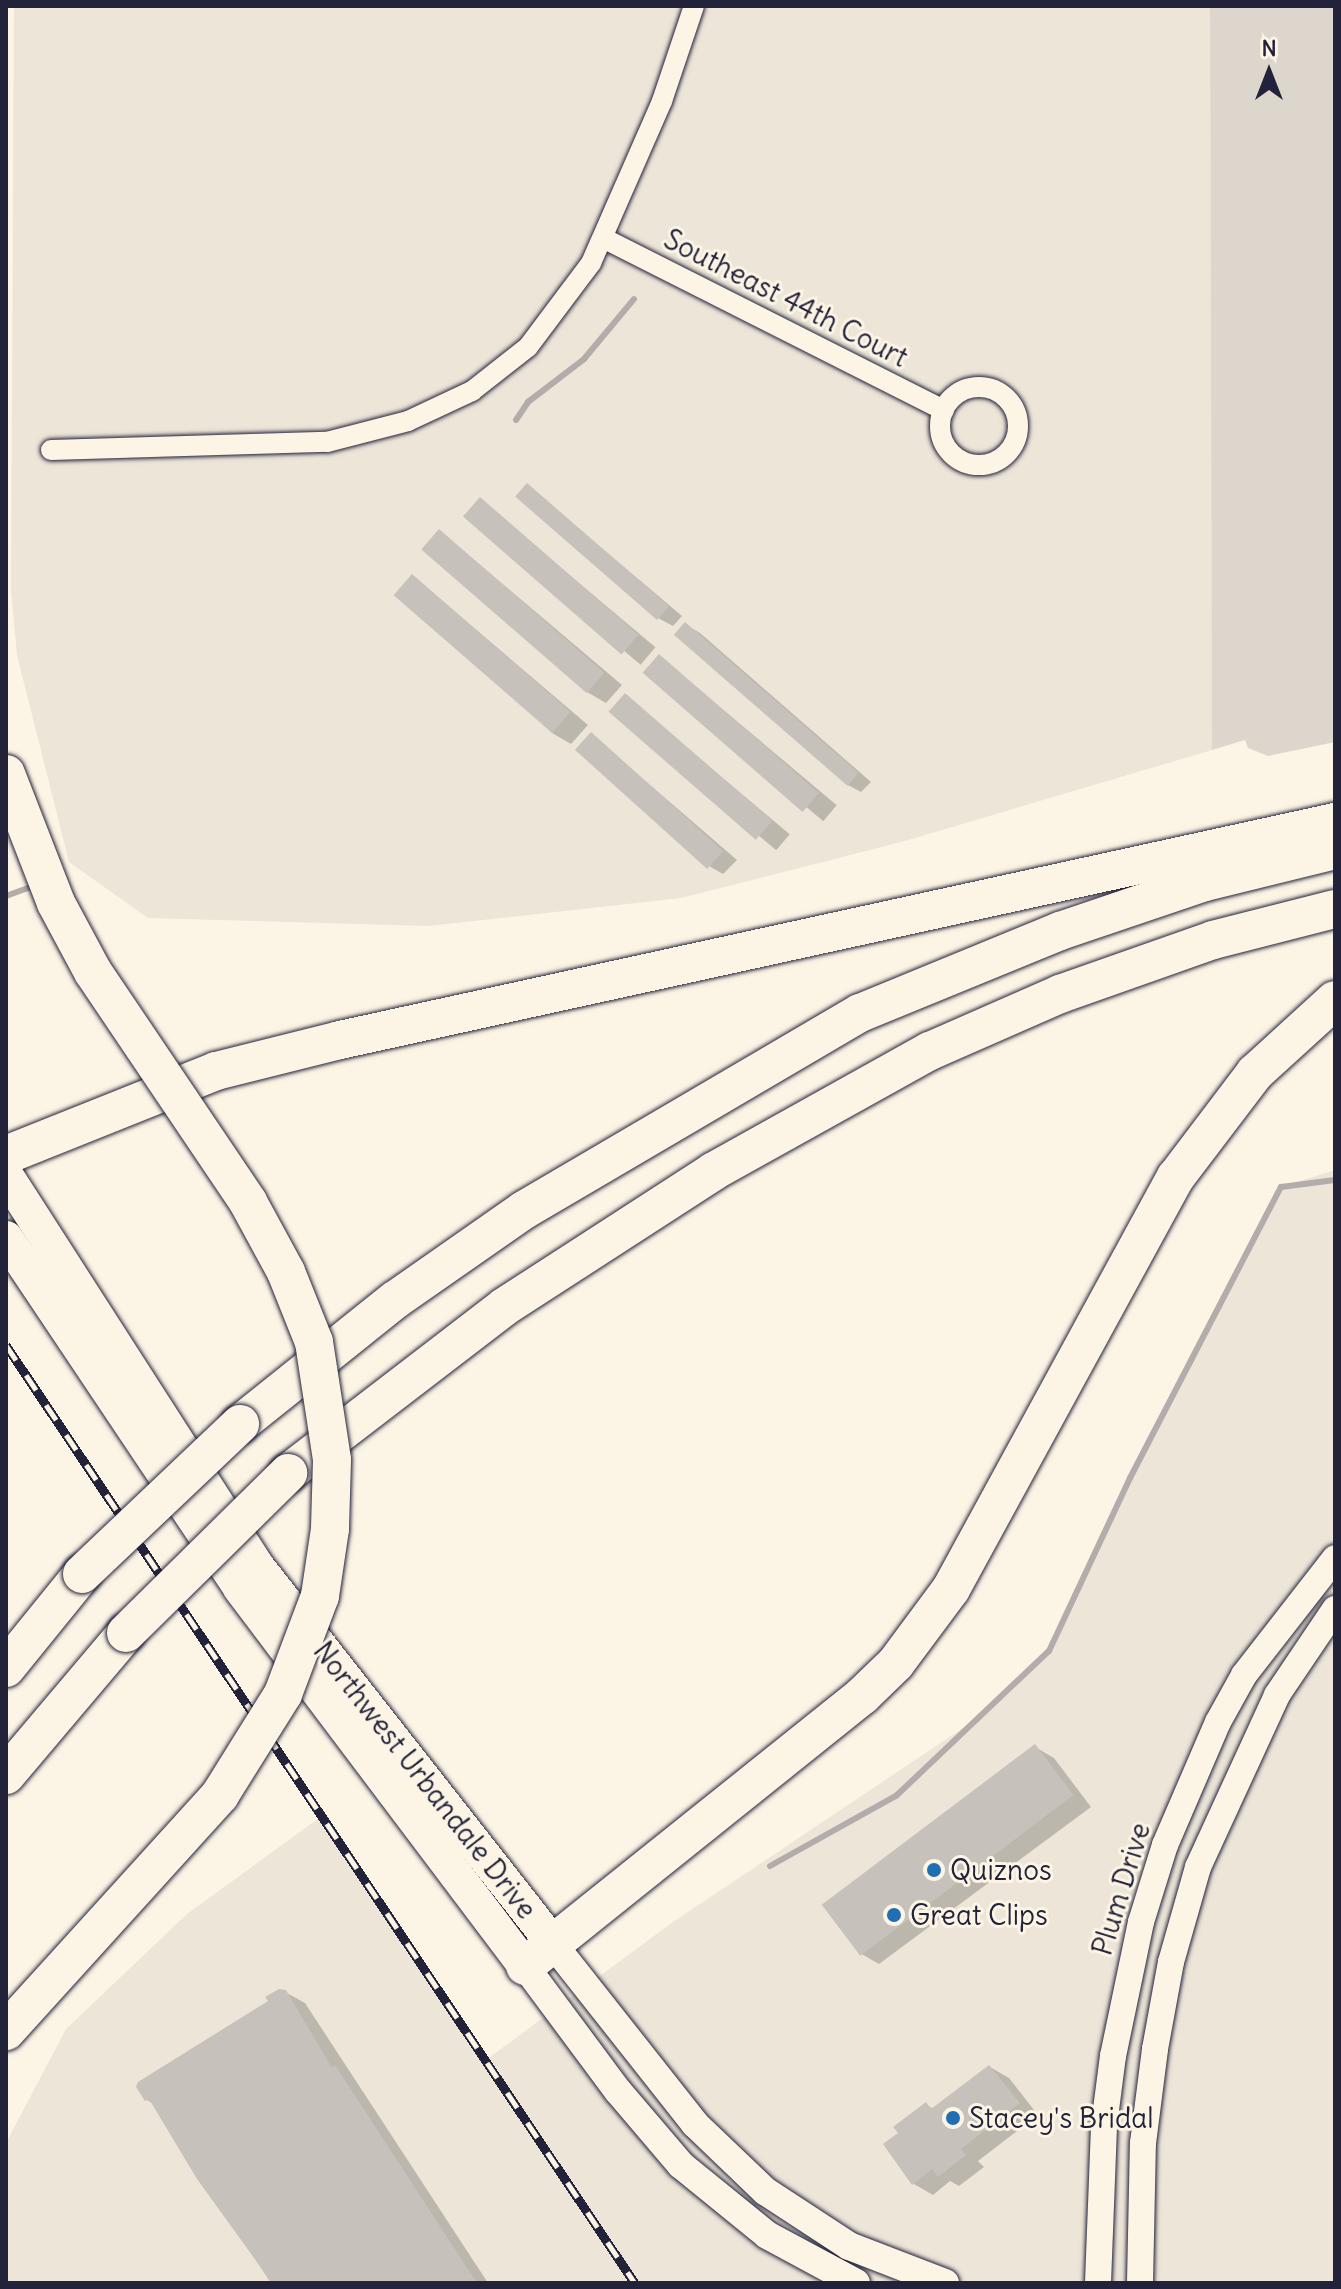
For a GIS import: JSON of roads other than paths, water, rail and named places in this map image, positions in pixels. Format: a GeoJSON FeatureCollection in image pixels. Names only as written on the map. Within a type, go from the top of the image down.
{"type":"FeatureCollection","features":[{"type":"Feature","properties":{"kind":"highway"},"geometry":{"type":"LineString","coordinates":[[6,774],[56,903],[93,972],[248,1202],[286,1272],[314,1342],[332,1460],[330,1529],[320,1596],[283,1694],[220,1795],[6,2031]]}},
{"type":"Feature","properties":{"kind":"highway"},"geometry":{"type":"LineString","coordinates":[[6,1155],[216,1071],[326,1043],[1335,822]]}},
{"type":"Feature","properties":{"kind":"highway"},"geometry":{"type":"LineString","coordinates":[[6,1668],[82,1574],[240,1424],[395,1300],[524,1210],[860,1013],[1060,931],[1205,882],[1335,850]]}},
{"type":"Feature","properties":{"kind":"highway"},"geometry":{"type":"LineString","coordinates":[[6,1775],[126,1633],[288,1473],[504,1307],[714,1171],[904,1065],[1060,994],[1213,940],[1335,909]]}},
{"type":"Feature","properties":{"kind":"highway"},"geometry":{"type":"LineString","coordinates":[[539,1955],[862,1696],[896,1663],[951,1589],[1176,1177],[1255,1073],[1335,1000]]}},
{"type":"Feature","properties":{"kind":"highway","name":"Northwest Urbandale Drive"},"geometry":{"type":"LineString","coordinates":[[6,1175],[257,1566],[539,1955]]}},
{"type":"Feature","properties":{"kind":"highway","name":"Northwest Urbandale Drive"},"geometry":{"type":"LineString","coordinates":[[6,1238],[240,1588],[539,1955]]}},
{"type":"Feature","properties":{"kind":"main road","name":"Northwest Urbandale Drive"},"geometry":{"type":"LineString","coordinates":[[539,1955],[618,2091],[681,2165],[767,2235],[856,2283]]}},
{"type":"Feature","properties":{"kind":"main road","name":"Northwest Urbandale Drive"},"geometry":{"type":"LineString","coordinates":[[539,1955],[695,2124],[765,2191],[849,2246],[945,2283]]}},
{"type":"Feature","properties":{"kind":"street"},"geometry":{"type":"LineString","coordinates":[[51,450],[327,442],[408,421],[472,391],[528,347],[573,293],[603,238],[662,101],[694,6]]}},
{"type":"Feature","properties":{"kind":"street","name":"Southeast 44th Court"},"geometry":{"type":"LineString","coordinates":[[603,238],[944,410]]}},
{"type":"Feature","properties":{"kind":"street","name":"Plum Drive"},"geometry":{"type":"LineString","coordinates":[[1098,2283],[1102,2157],[1113,2056],[1141,1922],[1165,1845],[1218,1722],[1244,1675],[1335,1558]]}},
{"type":"Feature","properties":{"kind":"street"},"geometry":{"type":"LineString","coordinates":[[1140,2283],[1143,2143],[1155,2049],[1171,1962],[1194,1881],[1277,1695],[1335,1609]]}},
{"type":"Feature","properties":{"kind":"waterway"},"geometry":{"type":"LineString","coordinates":[[516,420],[528,402],[584,359],[634,299]]}},
{"type":"Feature","properties":{"kind":"waterway"},"geometry":{"type":"LineString","coordinates":[[6,896],[36,885]]}},
{"type":"Feature","properties":{"kind":"waterway"},"geometry":{"type":"LineString","coordinates":[[770,1866],[896,1796],[1049,1651],[1130,1478],[1281,1187],[1335,1180]]}},
{"type":"Feature","properties":{"kind":"railway"},"geometry":{"type":"LineString","coordinates":[[6,1345],[635,2283]]}},
{"type":"Feature","properties":{"kind":"place","name":"Quiznos"},"geometry":{"type":"Point","coordinates":[934,1870]}},
{"type":"Feature","properties":{"kind":"place","name":"Great Clips"},"geometry":{"type":"Point","coordinates":[894,1915]}},
{"type":"Feature","properties":{"kind":"place","name":"Stacey's Bridal"},"geometry":{"type":"Point","coordinates":[953,2118]}}]}
